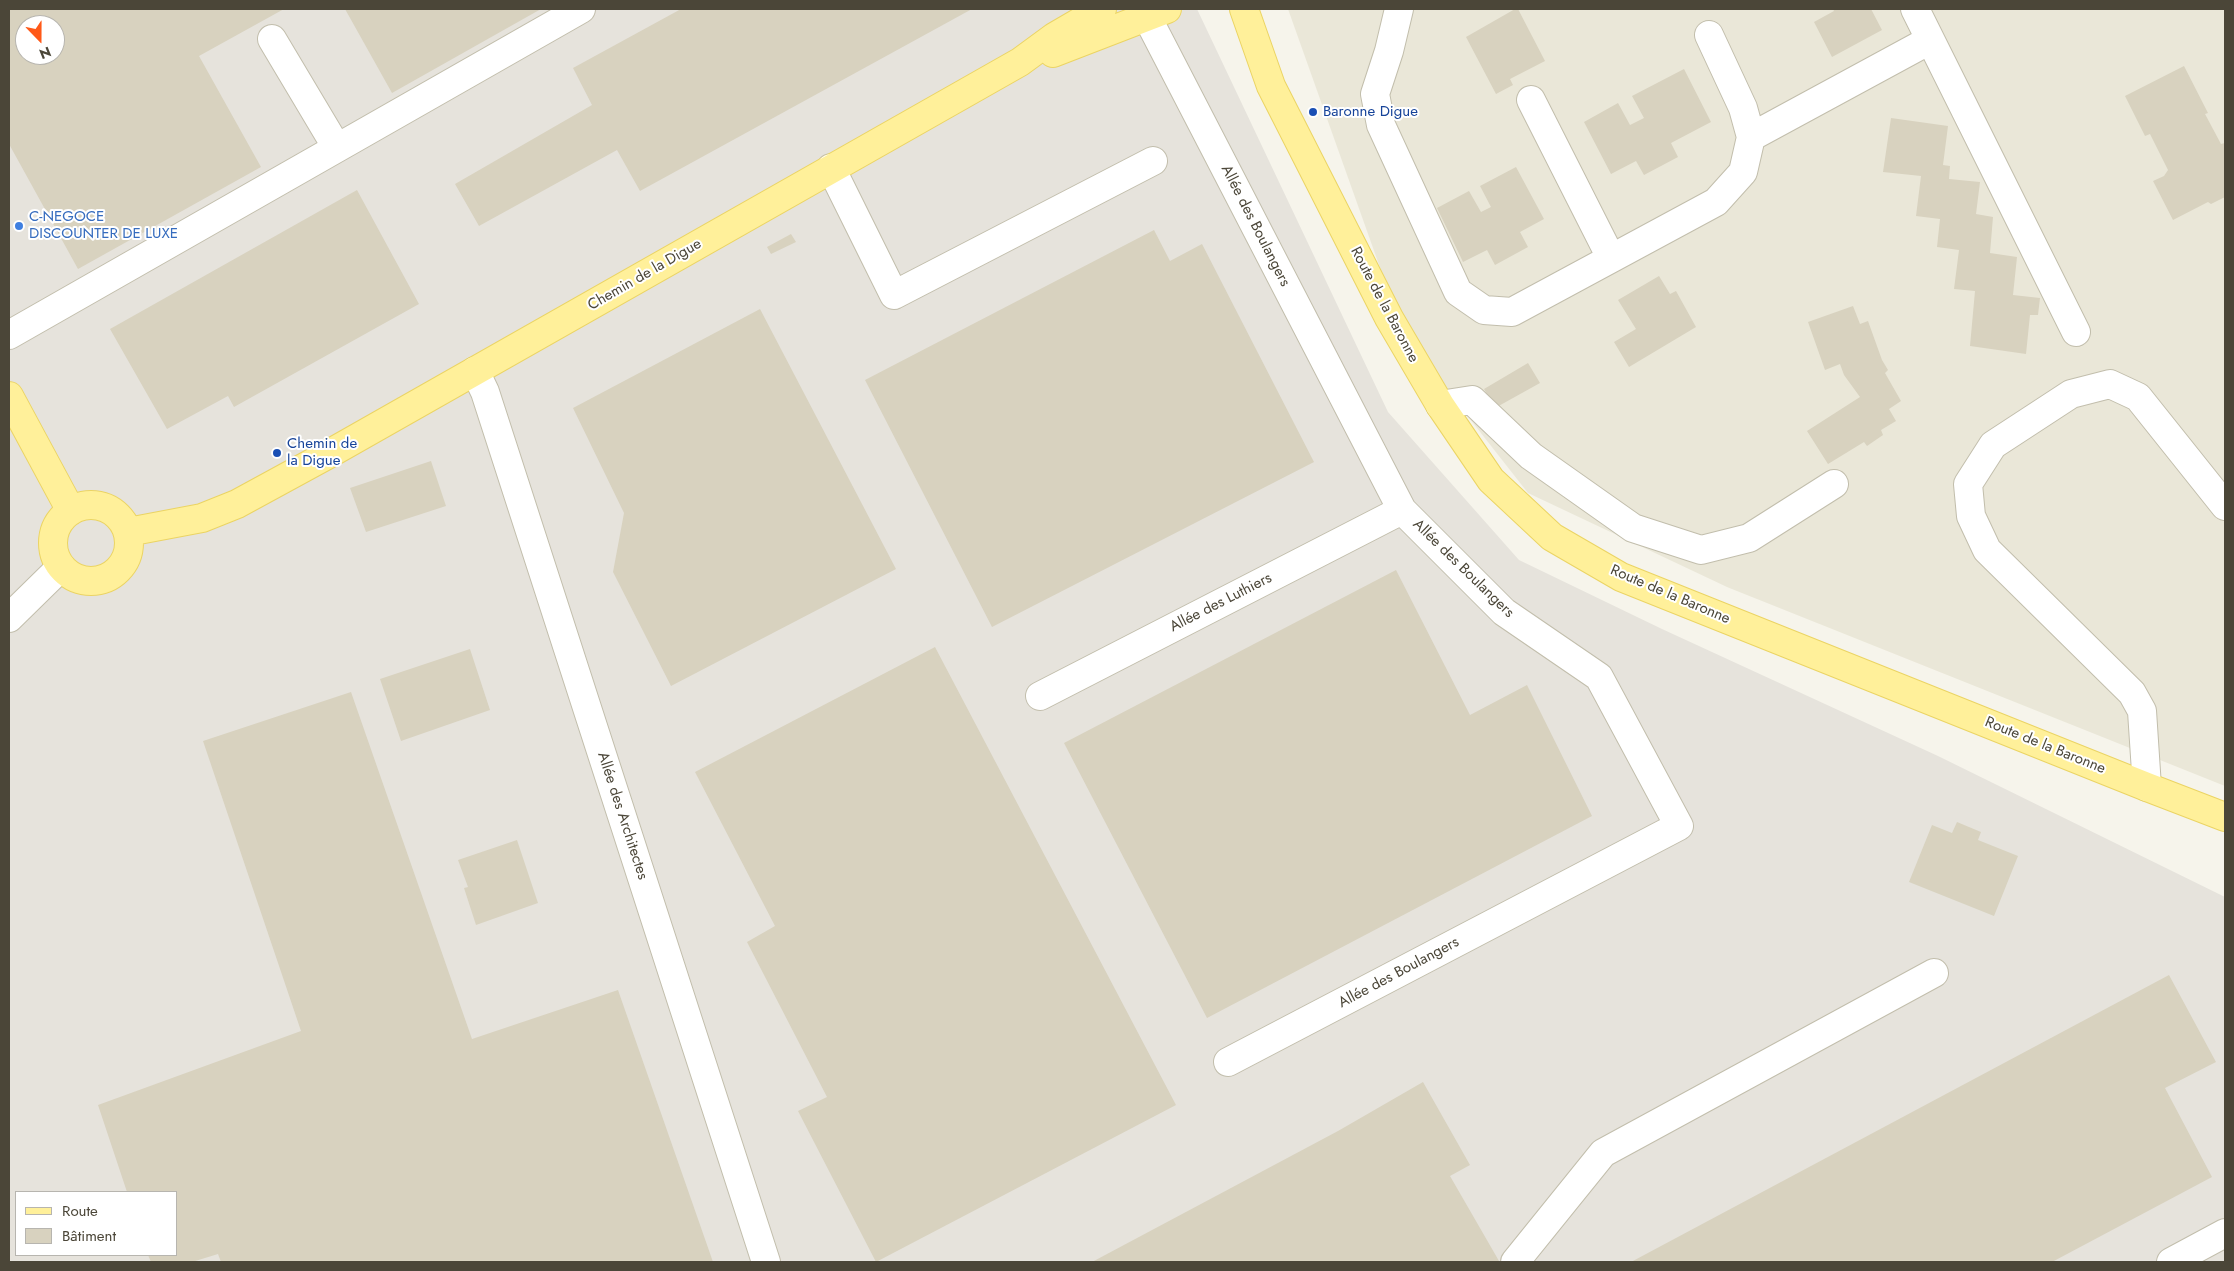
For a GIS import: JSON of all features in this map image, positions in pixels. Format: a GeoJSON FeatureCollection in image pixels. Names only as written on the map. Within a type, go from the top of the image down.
{"type":"FeatureCollection","features":[{"type":"Feature","properties":{"kind":"main road","name":"Chemin de la Digue"},"geometry":{"type":"LineString","coordinates":[[128,532],[202,518],[237,504],[1020,62],[1054,37],[1102,9]]}},
{"type":"Feature","properties":{"kind":"main road","name":"Route de la Baronne"},"geometry":{"type":"LineString","coordinates":[[1244,9],[1272,86],[1389,318],[1440,405],[1491,480],[1552,536],[1621,577],[2225,817]]}},
{"type":"Feature","properties":{"kind":"main road","name":"Chemin de la Digue"},"geometry":{"type":"LineString","coordinates":[[1020,62],[1062,50],[1157,12]]}},
{"type":"Feature","properties":{"kind":"main road"},"geometry":{"type":"LineString","coordinates":[[9,396],[71,511]]}},
{"type":"Feature","properties":{"kind":"main road"},"geometry":{"type":"LineString","coordinates":[[84,506],[98,506],[111,511],[121,520],[128,532],[129,547],[124,562],[115,573],[101,580],[86,581],[72,577],[61,567],[54,552],[53,536],[59,522],[71,511],[84,506]]}},
{"type":"Feature","properties":{"kind":"street"},"geometry":{"type":"LineString","coordinates":[[9,335],[581,9]]}},
{"type":"Feature","properties":{"kind":"street"},"geometry":{"type":"LineString","coordinates":[[1399,9],[1389,51],[1375,94],[1382,125],[1458,292],[1484,310],[1512,312],[1716,202],[1743,172],[1751,137],[1743,108],[1709,35]]}},
{"type":"Feature","properties":{"kind":"street"},"geometry":{"type":"LineString","coordinates":[[1915,9],[2076,332]]}},
{"type":"Feature","properties":{"kind":"street","name":"Allée des Boulangers"},"geometry":{"type":"LineString","coordinates":[[1157,12],[1402,510],[1504,612],[1599,677],[1679,826],[1228,1062]]}},
{"type":"Feature","properties":{"kind":"street"},"geometry":{"type":"LineString","coordinates":[[272,39],[337,148]]}},
{"type":"Feature","properties":{"kind":"street"},"geometry":{"type":"LineString","coordinates":[[1751,137],[1930,40]]}},
{"type":"Feature","properties":{"kind":"street"},"geometry":{"type":"LineString","coordinates":[[1531,100],[1611,258]]}},
{"type":"Feature","properties":{"kind":"street"},"geometry":{"type":"LineString","coordinates":[[831,168],[894,295],[1153,161]]}},
{"type":"Feature","properties":{"kind":"street","name":"Allée des Architectes"},"geometry":{"type":"LineString","coordinates":[[475,371],[486,392],[766,1262]]}},
{"type":"Feature","properties":{"kind":"street"},"geometry":{"type":"LineString","coordinates":[[2147,787],[2142,711],[2132,693],[1987,550],[1972,516],[1968,484],[1993,445],[2072,394],[2110,384],[2138,397],[2225,506]]}},
{"type":"Feature","properties":{"kind":"street"},"geometry":{"type":"LineString","coordinates":[[1440,405],[1472,400],[1531,456],[1633,528],[1700,550],[1749,538],[1834,484]]}},
{"type":"Feature","properties":{"kind":"street","name":"Allée des Luthiers"},"geometry":{"type":"LineString","coordinates":[[1040,696],[1402,510]]}},
{"type":"Feature","properties":{"kind":"street"},"geometry":{"type":"LineString","coordinates":[[9,618],[61,567]]}},
{"type":"Feature","properties":{"kind":"street"},"geometry":{"type":"LineString","coordinates":[[1515,1262],[1603,1153],[1934,973]]}},
{"type":"Feature","properties":{"kind":"street"},"geometry":{"type":"LineString","coordinates":[[2172,1262],[2225,1233]]}},
{"type":"Feature","properties":{"kind":"shaded area"},"geometry":{"type":"Polygon","coordinates":[[[9,9],[1197,9],[1388,412],[1519,560],[1662,629],[1938,756],[2225,897],[2225,1262],[9,1262],[9,9]]]}},
{"type":"Feature","properties":{"kind":"shaded area"},"geometry":{"type":"Polygon","coordinates":[[[1288,9],[2225,9],[2225,786],[1727,587],[1528,493],[1404,335],[1288,9]]]}},
{"type":"Feature","properties":{"kind":"building"},"geometry":{"type":"Polygon","coordinates":[[[11,9],[284,9],[199,56],[261,167],[78,269],[9,144],[9,10],[11,9]]]}},
{"type":"Feature","properties":{"kind":"building"},"geometry":{"type":"Polygon","coordinates":[[[345,9],[541,9],[392,93],[345,9]]]}},
{"type":"Feature","properties":{"kind":"building"},"geometry":{"type":"Polygon","coordinates":[[[681,9],[972,9],[640,191],[617,150],[479,226],[455,184],[592,105],[573,68],[681,9]]]}},
{"type":"Feature","properties":{"kind":"building"},"geometry":{"type":"Polygon","coordinates":[[[1518,9],[1545,61],[1510,79],[1513,85],[1496,94],[1466,37],[1518,9]]]}},
{"type":"Feature","properties":{"kind":"building"},"geometry":{"type":"Polygon","coordinates":[[[1833,9],[1871,9],[1882,30],[1832,57],[1814,22],[1834,11],[1833,9]]]}},
{"type":"Feature","properties":{"kind":"building"},"geometry":{"type":"Polygon","coordinates":[[[2184,66],[2208,113],[2205,114],[2221,144],[2225,143],[2225,197],[2211,204],[2208,202],[2173,220],[2153,181],[2164,176],[2168,170],[2150,134],[2145,136],[2125,96],[2184,66]]]}},
{"type":"Feature","properties":{"kind":"building"},"geometry":{"type":"Polygon","coordinates":[[[1684,69],[1711,122],[1671,143],[1678,157],[1644,175],[1636,161],[1611,174],[1584,122],[1618,103],[1630,125],[1644,118],[1632,96],[1684,69]]]}},
{"type":"Feature","properties":{"kind":"building"},"geometry":{"type":"Polygon","coordinates":[[[1891,118],[1948,126],[1943,165],[1950,166],[1949,179],[1980,182],[1976,214],[1993,217],[1990,253],[2017,257],[2013,295],[2040,298],[2038,315],[2030,315],[2026,354],[1970,346],[1975,291],[1954,289],[1959,250],[1937,247],[1940,219],[1916,216],[1921,176],[1883,172],[1891,118]]]}},
{"type":"Feature","properties":{"kind":"building"},"geometry":{"type":"Polygon","coordinates":[[[1516,167],[1544,219],[1520,232],[1528,247],[1495,265],[1487,250],[1463,262],[1437,208],[1469,191],[1481,212],[1491,207],[1480,186],[1516,167]]]}},
{"type":"Feature","properties":{"kind":"building"},"geometry":{"type":"Polygon","coordinates":[[[357,190],[419,304],[234,407],[228,396],[167,429],[110,329],[357,190]]]}},
{"type":"Feature","properties":{"kind":"building"},"geometry":{"type":"Polygon","coordinates":[[[1154,230],[1170,261],[1202,244],[1314,462],[992,627],[865,380],[1154,230]]]}},
{"type":"Feature","properties":{"kind":"building"},"geometry":{"type":"Polygon","coordinates":[[[791,234],[796,242],[771,254],[767,247],[791,234]]]}},
{"type":"Feature","properties":{"kind":"building"},"geometry":{"type":"Polygon","coordinates":[[[1659,276],[1670,294],[1676,291],[1696,327],[1629,367],[1614,342],[1636,329],[1618,300],[1659,276]]]}},
{"type":"Feature","properties":{"kind":"building"},"geometry":{"type":"Polygon","coordinates":[[[1853,306],[1860,324],[1868,321],[1882,360],[1888,370],[1885,373],[1901,401],[1889,409],[1896,421],[1881,430],[1883,435],[1867,446],[1864,442],[1828,464],[1807,431],[1860,397],[1844,375],[1840,364],[1825,370],[1808,322],[1853,306]]]}},
{"type":"Feature","properties":{"kind":"building"},"geometry":{"type":"Polygon","coordinates":[[[760,309],[896,569],[671,686],[613,572],[624,513],[573,408],[760,309]]]}},
{"type":"Feature","properties":{"kind":"building"},"geometry":{"type":"Polygon","coordinates":[[[1528,363],[1540,383],[1495,408],[1484,389],[1528,363]]]}},
{"type":"Feature","properties":{"kind":"building"},"geometry":{"type":"Polygon","coordinates":[[[431,461],[446,506],[366,532],[350,488],[431,461]]]}},
{"type":"Feature","properties":{"kind":"building"},"geometry":{"type":"Polygon","coordinates":[[[1396,570],[1470,715],[1527,685],[1592,816],[1207,1018],[1064,743],[1396,570]]]}},
{"type":"Feature","properties":{"kind":"building"},"geometry":{"type":"Polygon","coordinates":[[[935,647],[1176,1105],[876,1262],[798,1111],[827,1097],[747,942],[775,926],[695,772],[935,647]]]}},
{"type":"Feature","properties":{"kind":"building"},"geometry":{"type":"Polygon","coordinates":[[[470,649],[490,710],[401,741],[380,679],[470,649]]]}},
{"type":"Feature","properties":{"kind":"building"},"geometry":{"type":"Polygon","coordinates":[[[351,692],[472,1039],[618,990],[713,1262],[221,1262],[218,1254],[192,1262],[151,1262],[148,1256],[178,1256],[178,1191],[127,1191],[98,1105],[301,1031],[203,741],[351,692]]]}},
{"type":"Feature","properties":{"kind":"building"},"geometry":{"type":"Polygon","coordinates":[[[1957,822],[1981,832],[1978,840],[2018,856],[1994,916],[1909,882],[1932,825],[1952,833],[1957,822]]]}},
{"type":"Feature","properties":{"kind":"building"},"geometry":{"type":"Polygon","coordinates":[[[517,840],[538,903],[476,925],[464,888],[468,887],[458,860],[517,840]]]}},
{"type":"Feature","properties":{"kind":"building"},"geometry":{"type":"Polygon","coordinates":[[[2169,975],[2216,1062],[2165,1088],[2212,1177],[2052,1262],[1631,1262],[2169,975]]]}},
{"type":"Feature","properties":{"kind":"building"},"geometry":{"type":"Polygon","coordinates":[[[1423,1082],[1470,1165],[1450,1176],[1499,1261],[1092,1262],[1338,1131],[1423,1082]]]}},
{"type":"Feature","properties":{"kind":"place","name":"Baronne Digue"},"geometry":{"type":"Point","coordinates":[1313,112]}},
{"type":"Feature","properties":{"kind":"place","name":"C-NEGOCE DISCOUNTER DE LUXE"},"geometry":{"type":"Point","coordinates":[19,226]}},
{"type":"Feature","properties":{"kind":"place","name":"Chemin de la Digue"},"geometry":{"type":"Point","coordinates":[277,453]}}]}
